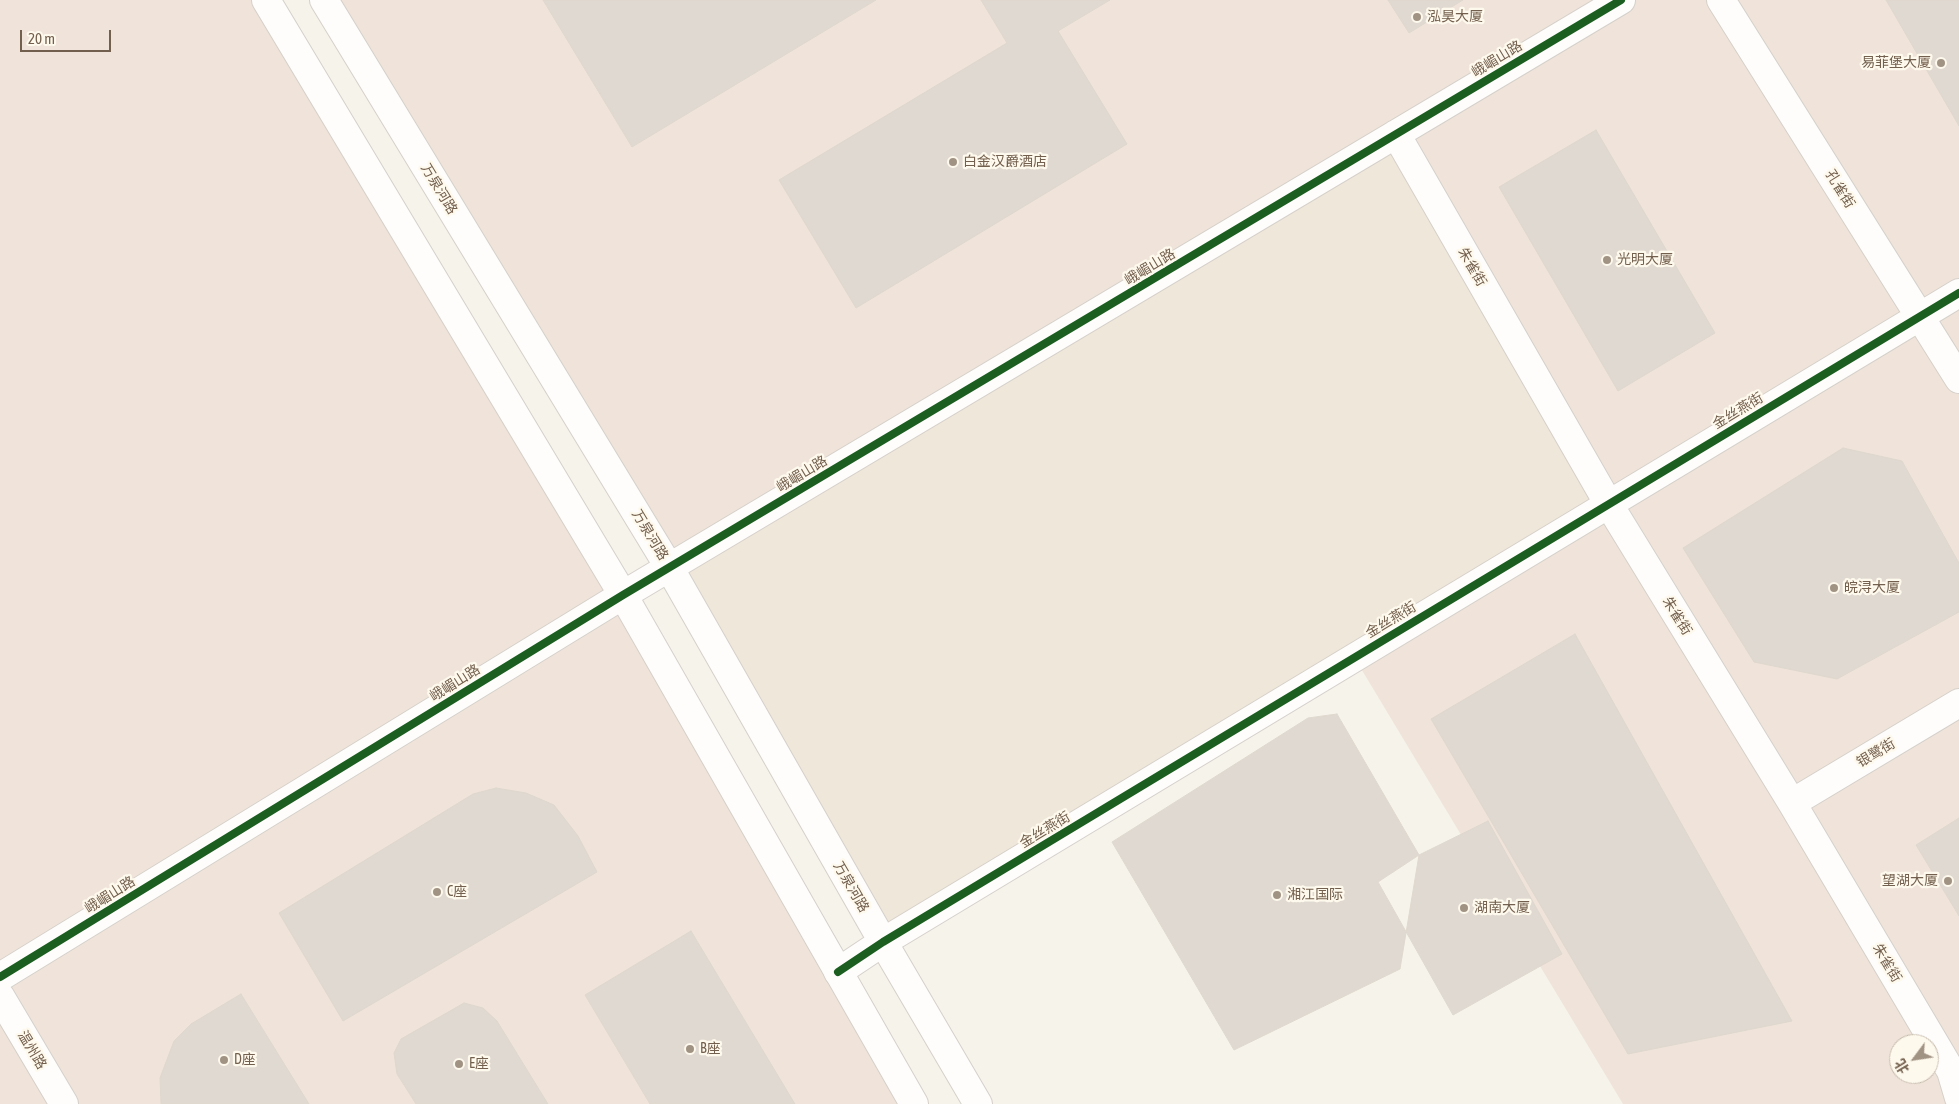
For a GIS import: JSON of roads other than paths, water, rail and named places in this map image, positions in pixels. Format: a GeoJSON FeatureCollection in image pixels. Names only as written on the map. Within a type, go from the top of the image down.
{"type":"FeatureCollection","features":[{"type":"Feature","properties":{"kind":"street"},"geometry":{"type":"LineString","coordinates":[[266,0],[622,595],[914,1104]]}},
{"type":"Feature","properties":{"kind":"street","name":"万泉河路"},"geometry":{"type":"LineString","coordinates":[[324,0],[669,567],[883,942],[978,1104]]}},
{"type":"Feature","properties":{"kind":"street","name":"峨嵋山路"},"geometry":{"type":"LineString","coordinates":[[0,977],[622,595],[1621,0]]}},
{"type":"Feature","properties":{"kind":"street","name":"孔雀街"},"geometry":{"type":"LineString","coordinates":[[1720,0],[1959,379]]}},
{"type":"Feature","properties":{"kind":"street","name":"朱雀街"},"geometry":{"type":"LineString","coordinates":[[1396,134],[1608,504],[1792,803],[1950,1071],[1959,1098]]}},
{"type":"Feature","properties":{"kind":"street","name":"金丝燕街"},"geometry":{"type":"LineString","coordinates":[[838,972],[883,942],[1959,293]]}},
{"type":"Feature","properties":{"kind":"street","name":"银鹭街"},"geometry":{"type":"LineString","coordinates":[[1792,803],[1959,703]]}},
{"type":"Feature","properties":{"kind":"street","name":"温州路"},"geometry":{"type":"LineString","coordinates":[[0,996],[64,1104]]}},
{"type":"Feature","properties":{"kind":"place","name":"泓昊大厦"},"geometry":{"type":"Point","coordinates":[1417,17]}},
{"type":"Feature","properties":{"kind":"place","name":"易菲堡大厦"},"geometry":{"type":"Point","coordinates":[1941,63]}},
{"type":"Feature","properties":{"kind":"place","name":"白金汉爵酒店"},"geometry":{"type":"Point","coordinates":[953,162]}},
{"type":"Feature","properties":{"kind":"place","name":"光明大厦"},"geometry":{"type":"Point","coordinates":[1607,260]}},
{"type":"Feature","properties":{"kind":"place","name":"皖浔大厦"},"geometry":{"type":"Point","coordinates":[1834,588]}},
{"type":"Feature","properties":{"kind":"place","name":"望湖大厦"},"geometry":{"type":"Point","coordinates":[1948,881]}},
{"type":"Feature","properties":{"kind":"place","name":"C座"},"geometry":{"type":"Point","coordinates":[437,892]}},
{"type":"Feature","properties":{"kind":"place","name":"湘江国际"},"geometry":{"type":"Point","coordinates":[1277,895]}},
{"type":"Feature","properties":{"kind":"place","name":"湖南大厦"},"geometry":{"type":"Point","coordinates":[1464,908]}},
{"type":"Feature","properties":{"kind":"place","name":"B座"},"geometry":{"type":"Point","coordinates":[690,1049]}},
{"type":"Feature","properties":{"kind":"place","name":"D座"},"geometry":{"type":"Point","coordinates":[224,1060]}},
{"type":"Feature","properties":{"kind":"place","name":"E座"},"geometry":{"type":"Point","coordinates":[459,1064]}}]}
